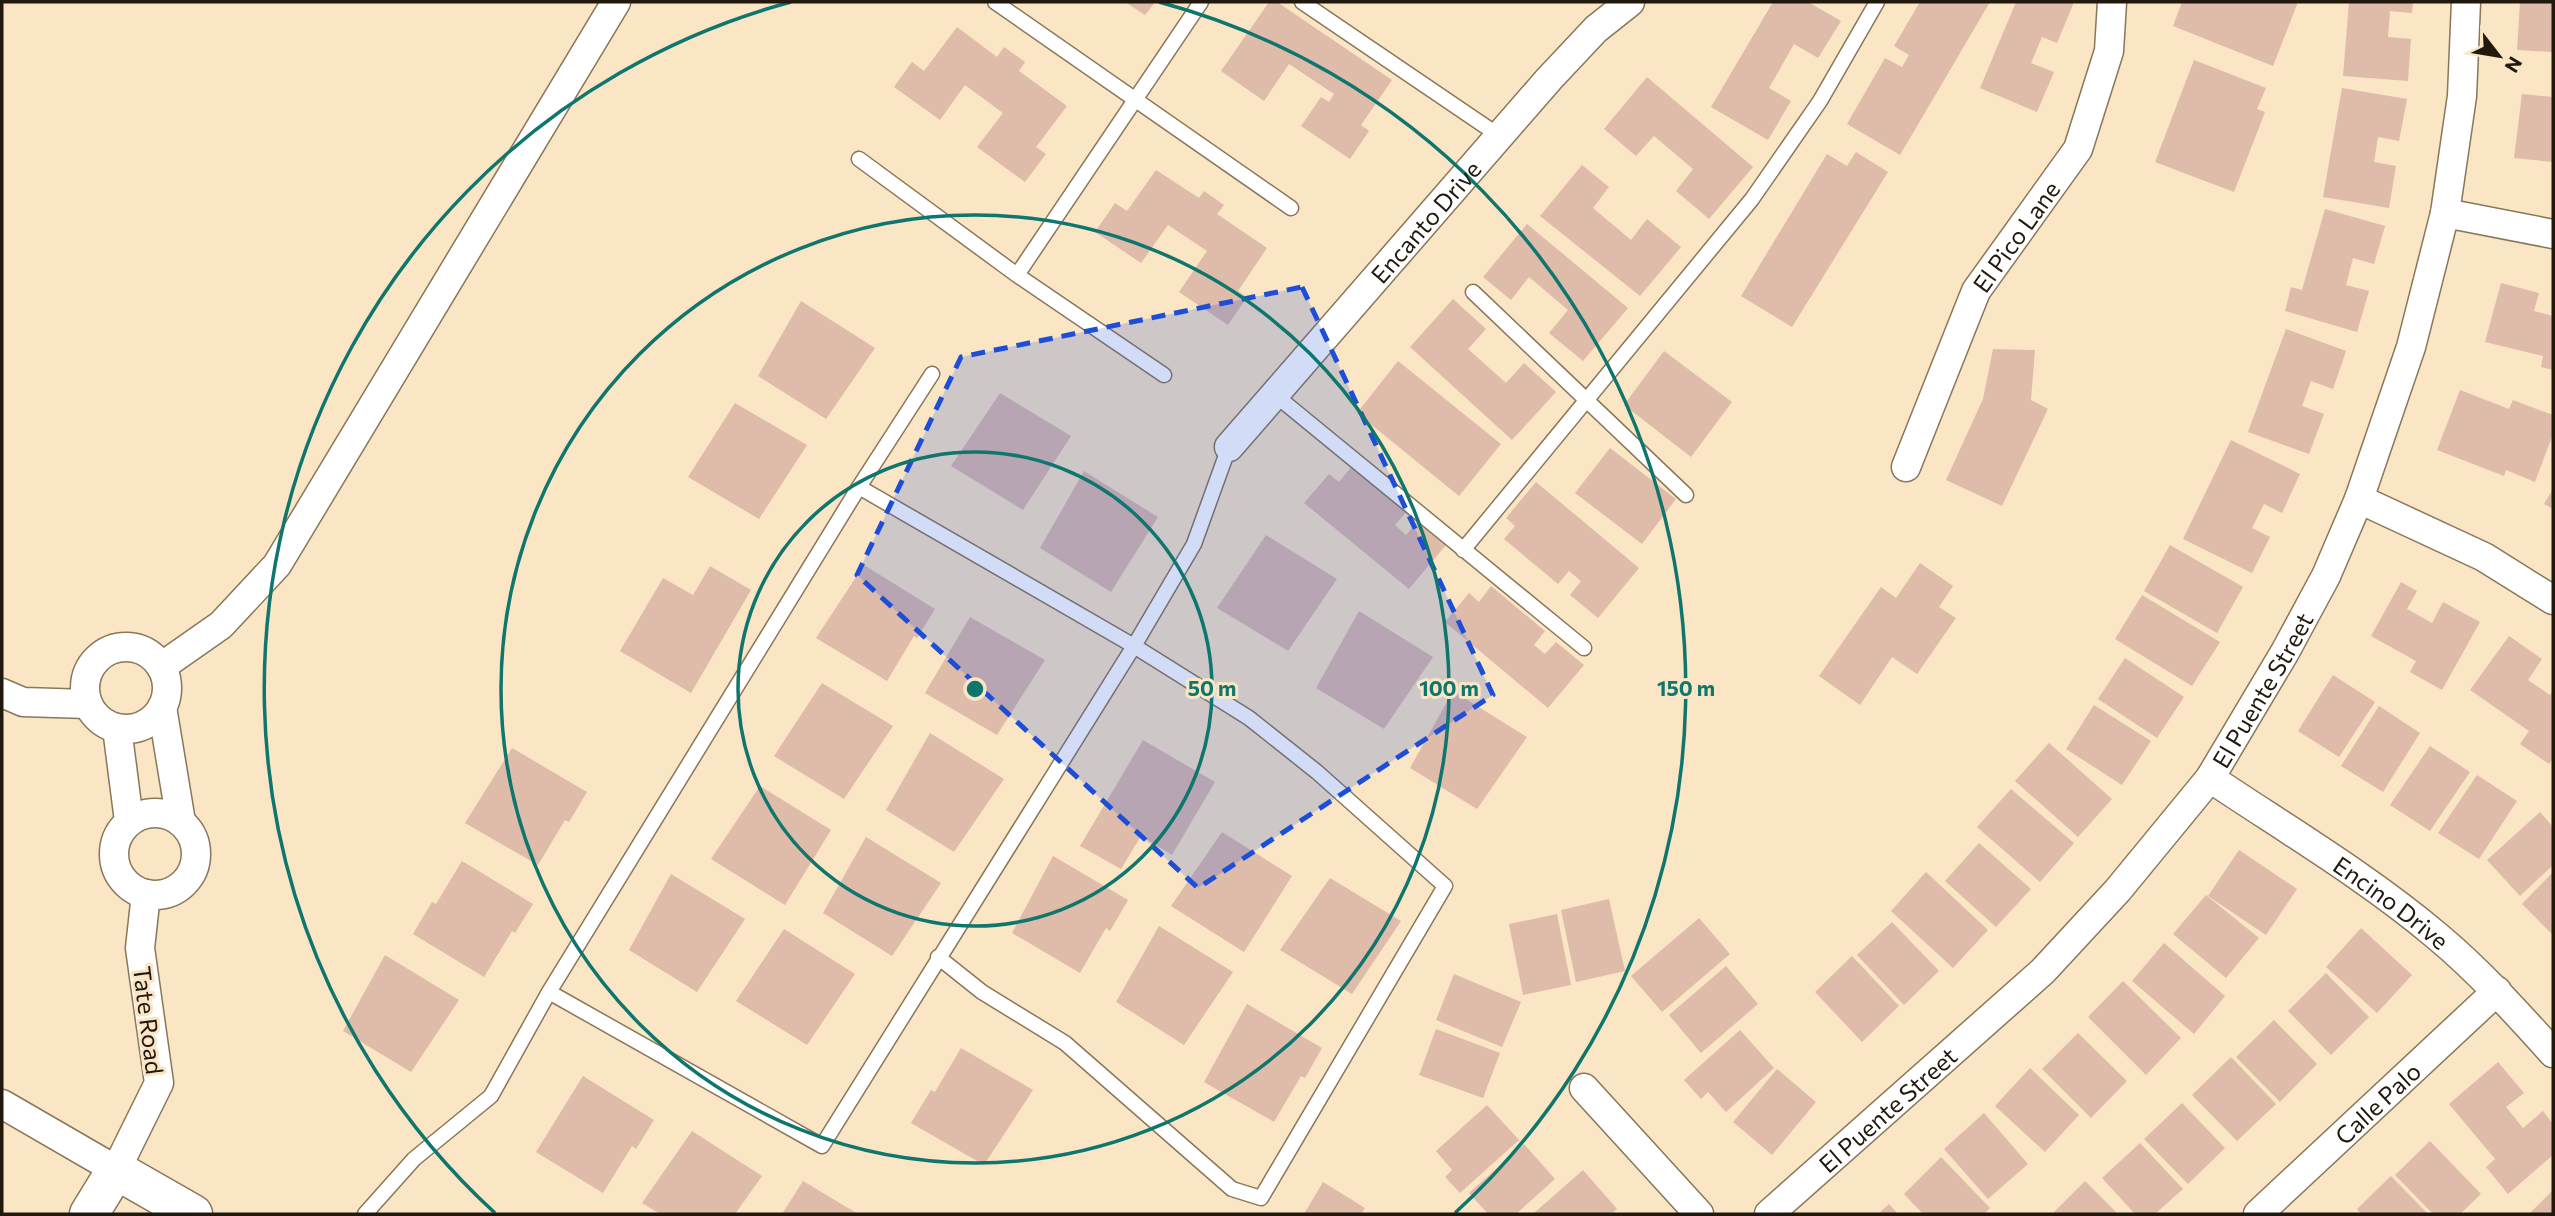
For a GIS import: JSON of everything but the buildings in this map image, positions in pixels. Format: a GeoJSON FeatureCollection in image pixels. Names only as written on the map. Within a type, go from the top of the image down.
{"type":"FeatureCollection","features":[{"type":"Feature","properties":{"kind":"street"},"geometry":{"type":"LineString","coordinates":[[161,667],[221,625],[277,565],[616,2]]}},
{"type":"Feature","properties":{"kind":"street","name":"Encanto Drive"},"geometry":{"type":"LineString","coordinates":[[1229,447],[1596,29],[1630,2]]}},
{"type":"Feature","properties":{"kind":"street","name":"El Pico Lane"},"geometry":{"type":"LineString","coordinates":[[1906,467],[1976,291],[2078,149],[2109,51],[2112,2]]}},
{"type":"Feature","properties":{"kind":"street","name":"El Puente Street"},"geometry":{"type":"LineString","coordinates":[[1769,1214],[2043,971],[2118,890],[2210,778],[2326,576],[2359,499],[2410,347],[2445,213],[2462,96],[2466,2]]}},
{"type":"Feature","properties":{"kind":"street"},"geometry":{"type":"LineString","coordinates":[[2445,213],[2553,234]]}},
{"type":"Feature","properties":{"kind":"street"},"geometry":{"type":"LineString","coordinates":[[2359,499],[2484,556],[2553,600]]}},
{"type":"Feature","properties":{"kind":"street"},"geometry":{"type":"LineString","coordinates":[[162,707],[143,725],[117,728],[105,723],[88,704],[86,677],[100,656],[112,649],[140,649],[152,656],[161,667],[166,680],[162,707],[181,822],[190,833],[195,846],[191,873],[172,891],[146,894],[124,881],[117,869],[115,843],[130,821],[155,813],[181,822]]}},
{"type":"Feature","properties":{"kind":"street"},"geometry":{"type":"LineString","coordinates":[[2,693],[23,702],[88,704]]}},
{"type":"Feature","properties":{"kind":"street"},"geometry":{"type":"LineString","coordinates":[[117,728],[130,821]]}},
{"type":"Feature","properties":{"kind":"street","name":"Encino Drive"},"geometry":{"type":"LineString","coordinates":[[2210,778],[2380,892],[2437,936],[2497,991],[2553,1053]]}},
{"type":"Feature","properties":{"kind":"street","name":"Tate Road"},"geometry":{"type":"LineString","coordinates":[[89,1214],[116,1170],[159,1083],[140,948],[146,894]]}},
{"type":"Feature","properties":{"kind":"street","name":"Calle Palo"},"geometry":{"type":"LineString","coordinates":[[2258,1214],[2497,991]]}},
{"type":"Feature","properties":{"kind":"street"},"geometry":{"type":"LineString","coordinates":[[1584,1088],[1699,1214]]}},
{"type":"Feature","properties":{"kind":"street"},"geometry":{"type":"LineString","coordinates":[[2,1104],[192,1214]]}},
{"type":"Feature","properties":{"kind":"lane"},"geometry":{"type":"LineString","coordinates":[[995,2],[1291,208]]}},
{"type":"Feature","properties":{"kind":"lane"},"geometry":{"type":"LineString","coordinates":[[1017,275],[1201,2]]}},
{"type":"Feature","properties":{"kind":"lane"},"geometry":{"type":"LineString","coordinates":[[1302,2],[1501,137]]}},
{"type":"Feature","properties":{"kind":"lane"},"geometry":{"type":"LineString","coordinates":[[1463,550],[1752,199],[1820,101],[1877,2]]}},
{"type":"Feature","properties":{"kind":"lane"},"geometry":{"type":"LineString","coordinates":[[859,159],[1017,275],[1164,374]]}},
{"type":"Feature","properties":{"kind":"lane"},"geometry":{"type":"LineString","coordinates":[[1474,292],[1686,495]]}},
{"type":"Feature","properties":{"kind":"lane"},"geometry":{"type":"LineString","coordinates":[[365,1214],[414,1159],[491,1096],[548,992],[859,487],[932,374]]}},
{"type":"Feature","properties":{"kind":"lane"},"geometry":{"type":"LineString","coordinates":[[1274,394],[1584,648]]}},
{"type":"Feature","properties":{"kind":"lane"},"geometry":{"type":"LineString","coordinates":[[548,992],[822,1146],[1134,646],[1194,544],[1229,447]]}},
{"type":"Feature","properties":{"kind":"lane"},"geometry":{"type":"LineString","coordinates":[[859,487],[1134,646],[1249,718],[1337,790],[1445,886],[1261,1198],[1232,1189],[1065,1042],[982,992],[938,957]]}},
{"type":"Feature","properties":{"kind":"highlighted area"},"geometry":{"type":"Polygon","coordinates":[[[1302,287],[1493,695],[1198,888],[857,575],[961,357],[1302,287]]]}}]}
